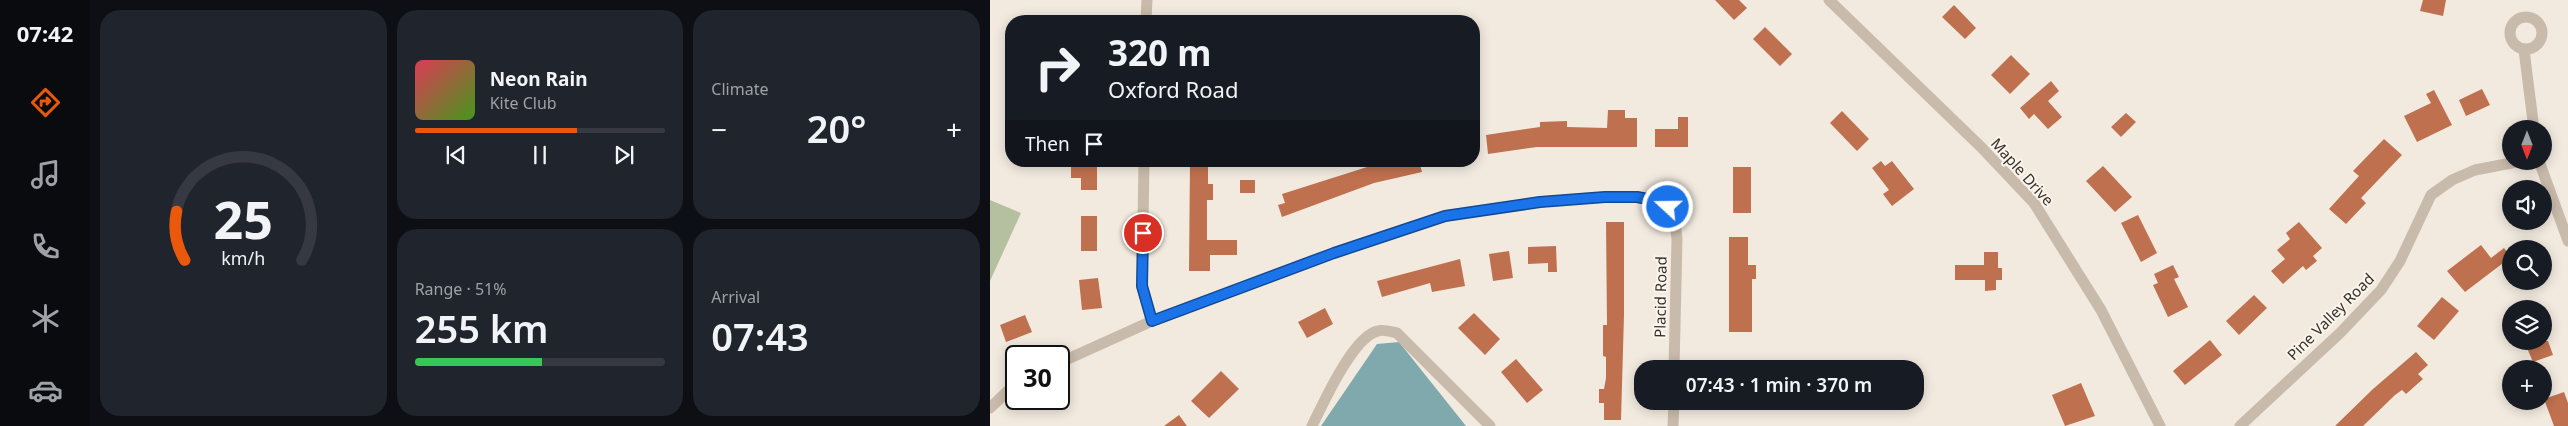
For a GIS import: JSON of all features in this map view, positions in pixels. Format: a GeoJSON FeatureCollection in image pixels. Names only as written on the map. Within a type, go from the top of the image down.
{"type":"FeatureCollection","features":[{"type":"Feature","properties":{"kind":"street"},"geometry":{"type":"LineString","coordinates":[[1146,15],[1147,0]]}},
{"type":"Feature","properties":{"kind":"street","name":"Maple Drive"},"geometry":{"type":"LineString","coordinates":[[1829,0],[1981,148],[2034,203],[2101,310],[2160,426]]}},
{"type":"Feature","properties":{"kind":"street"},"geometry":{"type":"LineString","coordinates":[[2524,50],[2533,120]]}},
{"type":"Feature","properties":{"kind":"street","name":"Pine Valley Road"},"geometry":{"type":"LineString","coordinates":[[2240,426],[2340,333],[2381,290],[2400,261],[2432,195],[2452,180],[2475,170],[2502,165]]}},
{"type":"Feature","properties":{"kind":"street"},"geometry":{"type":"LineString","coordinates":[[1144,167],[1142,286],[1152,321]]}},
{"type":"Feature","properties":{"kind":"street"},"geometry":{"type":"LineString","coordinates":[[2542,170],[2568,241]]}},
{"type":"Feature","properties":{"kind":"street","name":"Placid Road"},"geometry":{"type":"LineString","coordinates":[[1070,357],[1152,321],[1334,253],[1445,216],[1540,202],[1637,197],[1659,201],[1674,214],[1677,239],[1674,360]]}},
{"type":"Feature","properties":{"kind":"street"},"geometry":{"type":"LineString","coordinates":[[1312,426],[1353,353],[1365,337],[1379,330],[1397,333],[1490,426]]}},
{"type":"Feature","properties":{"kind":"street"},"geometry":{"type":"LineString","coordinates":[[990,408],[1005,394]]}},
{"type":"Feature","properties":{"kind":"street"},"geometry":{"type":"LineString","coordinates":[[1673,426],[1674,410]]}},
{"type":"Feature","properties":{"kind":"green space"},"geometry":{"type":"Polygon","coordinates":[[[990,200],[1021,213],[990,281],[990,200]]]}},
{"type":"Feature","properties":{"kind":"water"},"geometry":{"type":"Polygon","coordinates":[[[1399,342],[1466,426],[1321,426],[1377,344],[1399,342]]]}},
{"type":"Feature","properties":{"kind":"building"},"geometry":{"type":"Polygon","coordinates":[[[1715,0],[1739,0],[1747,8],[1734,20],[1715,0]]]}},
{"type":"Feature","properties":{"kind":"building"},"geometry":{"type":"Polygon","coordinates":[[[2423,0],[2446,0],[2443,16],[2420,11],[2423,0]]]}},
{"type":"Feature","properties":{"kind":"building"},"geometry":{"type":"Polygon","coordinates":[[[1954,5],[1976,28],[1965,39],[1942,17],[1954,5]]]}},
{"type":"Feature","properties":{"kind":"building"},"geometry":{"type":"Polygon","coordinates":[[[1765,27],[1792,54],[1780,66],[1753,39],[1765,27]]]}},
{"type":"Feature","properties":{"kind":"building"},"geometry":{"type":"Polygon","coordinates":[[[2011,55],[2030,74],[2010,94],[1991,75],[2011,55]]]}},
{"type":"Feature","properties":{"kind":"building"},"geometry":{"type":"Polygon","coordinates":[[[2051,81],[2059,91],[2048,101],[2062,117],[2048,129],[2034,114],[2029,119],[2020,108],[2051,81]]]}},
{"type":"Feature","properties":{"kind":"building"},"geometry":{"type":"Polygon","coordinates":[[[2482,89],[2490,105],[2466,116],[2459,100],[2482,89]]]}},
{"type":"Feature","properties":{"kind":"building"},"geometry":{"type":"Polygon","coordinates":[[[2434,90],[2452,125],[2417,142],[2404,116],[2431,103],[2426,94],[2434,90]]]}},
{"type":"Feature","properties":{"kind":"building"},"geometry":{"type":"Polygon","coordinates":[[[1608,110],[1625,110],[1625,118],[1637,118],[1637,147],[1537,147],[1488,154],[1486,135],[1540,127],[1540,122],[1567,121],[1567,127],[1607,128],[1608,110]]]}},
{"type":"Feature","properties":{"kind":"building"},"geometry":{"type":"Polygon","coordinates":[[[1842,111],[1869,139],[1857,151],[1830,123],[1842,111]]]}},
{"type":"Feature","properties":{"kind":"building"},"geometry":{"type":"Polygon","coordinates":[[[2126,113],[2136,122],[2121,137],[2111,127],[2126,113]]]}},
{"type":"Feature","properties":{"kind":"building"},"geometry":{"type":"Polygon","coordinates":[[[1678,117],[1688,117],[1688,147],[1655,147],[1655,129],[1678,129],[1678,117]]]}},
{"type":"Feature","properties":{"kind":"building"},"geometry":{"type":"Polygon","coordinates":[[[2384,139],[2402,155],[2361,198],[2366,203],[2346,224],[2329,209],[2359,176],[2353,171],[2384,139]]]}},
{"type":"Feature","properties":{"kind":"building"},"geometry":{"type":"Polygon","coordinates":[[[1881,161],[1885,166],[1892,161],[1914,189],[1892,206],[1883,194],[1889,190],[1872,168],[1881,161]]]}},
{"type":"Feature","properties":{"kind":"building"},"geometry":{"type":"Polygon","coordinates":[[[2103,166],[2132,197],[2115,212],[2086,181],[2103,166]]]}},
{"type":"Feature","properties":{"kind":"building"},"geometry":{"type":"Polygon","coordinates":[[[1071,167],[1097,167],[1097,190],[1081,190],[1081,178],[1071,178],[1071,167]]]}},
{"type":"Feature","properties":{"kind":"building"},"geometry":{"type":"Polygon","coordinates":[[[1190,167],[1208,167],[1208,184],[1213,184],[1213,200],[1207,200],[1207,240],[1237,240],[1237,255],[1210,255],[1210,271],[1189,271],[1190,167]]]}},
{"type":"Feature","properties":{"kind":"building"},"geometry":{"type":"Polygon","coordinates":[[[1367,167],[1421,167],[1422,172],[1374,183],[1282,217],[1278,205],[1285,203],[1282,194],[1367,167]]]}},
{"type":"Feature","properties":{"kind":"building"},"geometry":{"type":"Polygon","coordinates":[[[1733,167],[1751,167],[1751,213],[1733,213],[1733,167]]]}},
{"type":"Feature","properties":{"kind":"building"},"geometry":{"type":"Polygon","coordinates":[[[1240,180],[1255,180],[1255,193],[1240,193],[1240,180]]]}},
{"type":"Feature","properties":{"kind":"building"},"geometry":{"type":"Polygon","coordinates":[[[2138,215],[2157,253],[2141,262],[2121,223],[2138,215]]]}},
{"type":"Feature","properties":{"kind":"building"},"geometry":{"type":"Polygon","coordinates":[[[1081,216],[1097,216],[1097,251],[1081,251],[1081,216]]]}},
{"type":"Feature","properties":{"kind":"building"},"geometry":{"type":"Polygon","coordinates":[[[1606,222],[1624,222],[1621,420],[1604,420],[1604,403],[1599,403],[1599,389],[1604,389],[1606,378],[1606,357],[1603,356],[1603,325],[1607,325],[1606,222]]]}},
{"type":"Feature","properties":{"kind":"building"},"geometry":{"type":"Polygon","coordinates":[[[2299,222],[2322,248],[2313,256],[2317,261],[2306,270],[2303,266],[2283,284],[2271,271],[2285,259],[2277,250],[2290,239],[2286,233],[2299,222]]]}},
{"type":"Feature","properties":{"kind":"building"},"geometry":{"type":"Polygon","coordinates":[[[1729,237],[1748,237],[1748,265],[1756,265],[1756,279],[1752,279],[1752,332],[1729,332],[1729,237]]]}},
{"type":"Feature","properties":{"kind":"building"},"geometry":{"type":"Polygon","coordinates":[[[2481,245],[2491,258],[2502,250],[2502,264],[2465,292],[2447,271],[2481,245]]]}},
{"type":"Feature","properties":{"kind":"building"},"geometry":{"type":"Polygon","coordinates":[[[1556,246],[1557,272],[1548,272],[1548,263],[1528,264],[1528,247],[1556,246]]]}},
{"type":"Feature","properties":{"kind":"building"},"geometry":{"type":"Polygon","coordinates":[[[1509,251],[1513,278],[1493,281],[1489,254],[1509,251]]]}},
{"type":"Feature","properties":{"kind":"building"},"geometry":{"type":"Polygon","coordinates":[[[1984,252],[1998,252],[1998,268],[2002,268],[2002,280],[1996,280],[1996,290],[1985,291],[1985,280],[1955,280],[1955,265],[1984,265],[1984,252]]]}},
{"type":"Feature","properties":{"kind":"building"},"geometry":{"type":"Polygon","coordinates":[[[1460,259],[1465,286],[1432,292],[1430,283],[1382,297],[1377,281],[1460,259]]]}},
{"type":"Feature","properties":{"kind":"building"},"geometry":{"type":"Polygon","coordinates":[[[2173,265],[2179,277],[2174,279],[2188,307],[2168,317],[2153,285],[2158,283],[2154,274],[2173,265]]]}},
{"type":"Feature","properties":{"kind":"building"},"geometry":{"type":"Polygon","coordinates":[[[1098,278],[1102,308],[1082,310],[1079,280],[1098,278]]]}},
{"type":"Feature","properties":{"kind":"building"},"geometry":{"type":"Polygon","coordinates":[[[2254,295],[2267,308],[2239,335],[2226,321],[2254,295]]]}},
{"type":"Feature","properties":{"kind":"building"},"geometry":{"type":"Polygon","coordinates":[[[2442,297],[2459,311],[2434,340],[2417,326],[2442,297]]]}},
{"type":"Feature","properties":{"kind":"building"},"geometry":{"type":"Polygon","coordinates":[[[1325,308],[1333,324],[1307,338],[1298,322],[1325,308]]]}},
{"type":"Feature","properties":{"kind":"building"},"geometry":{"type":"Polygon","coordinates":[[[1474,313],[1500,339],[1485,355],[1458,328],[1474,313]]]}},
{"type":"Feature","properties":{"kind":"building"},"geometry":{"type":"Polygon","coordinates":[[[1025,315],[1032,332],[1006,342],[1000,325],[1025,315]]]}},
{"type":"Feature","properties":{"kind":"building"},"geometry":{"type":"Polygon","coordinates":[[[2210,340],[2222,355],[2185,385],[2173,371],[2210,340]]]}},
{"type":"Feature","properties":{"kind":"building"},"geometry":{"type":"Polygon","coordinates":[[[2528,350],[2551,350],[2553,355],[2539,360],[2532,360],[2528,350]]]}},
{"type":"Feature","properties":{"kind":"building"},"geometry":{"type":"Polygon","coordinates":[[[2416,352],[2428,365],[2418,374],[2423,379],[2406,394],[2402,390],[2395,395],[2363,426],[2335,426],[2373,389],[2416,352]]]}},
{"type":"Feature","properties":{"kind":"building"},"geometry":{"type":"Polygon","coordinates":[[[1516,359],[1543,390],[1527,403],[1501,372],[1516,359]]]}},
{"type":"Feature","properties":{"kind":"building"},"geometry":{"type":"Polygon","coordinates":[[[1221,371],[1239,389],[1209,418],[1191,401],[1221,371]]]}},
{"type":"Feature","properties":{"kind":"building"},"geometry":{"type":"Polygon","coordinates":[[[2081,383],[2095,416],[2065,426],[2052,395],[2081,383]]]}},
{"type":"Feature","properties":{"kind":"building"},"geometry":{"type":"Polygon","coordinates":[[[2564,392],[2568,403],[2568,426],[2554,426],[2548,410],[2552,410],[2552,396],[2564,392]]]}},
{"type":"Feature","properties":{"kind":"building"},"geometry":{"type":"Polygon","coordinates":[[[1179,415],[1187,426],[1164,426],[1179,415]]]}},
{"type":"Feature","properties":{"kind":"route"},"geometry":{"type":"LineString","coordinates":[[1143,233],[1142,286],[1152,321],[1334,253],[1445,216],[1540,202],[1605,197],[1637,197],[1659,201],[1668,207]]}}]}
